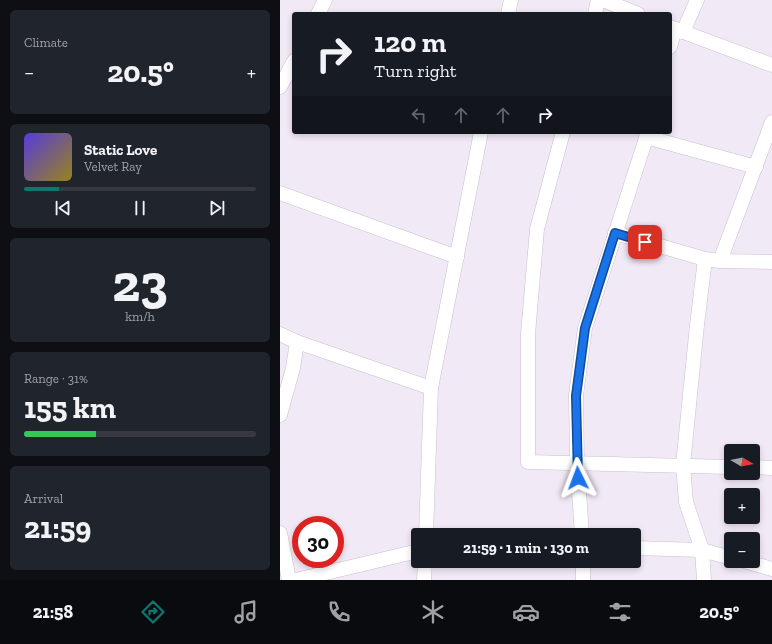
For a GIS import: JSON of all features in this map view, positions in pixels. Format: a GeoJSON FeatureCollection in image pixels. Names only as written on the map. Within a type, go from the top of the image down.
{"type":"FeatureCollection","features":[{"type":"Feature","properties":{"kind":"street"},"geometry":{"type":"LineString","coordinates":[[319,12],[325,0]]}},
{"type":"Feature","properties":{"kind":"street"},"geometry":{"type":"LineString","coordinates":[[508,12],[511,0]]}},
{"type":"Feature","properties":{"kind":"street"},"geometry":{"type":"LineString","coordinates":[[595,12],[598,0]]}},
{"type":"Feature","properties":{"kind":"street"},"geometry":{"type":"LineString","coordinates":[[603,0],[633,12]]}},
{"type":"Feature","properties":{"kind":"street"},"geometry":{"type":"LineString","coordinates":[[672,41],[676,29],[697,0]]}},
{"type":"Feature","properties":{"kind":"street"},"geometry":{"type":"LineString","coordinates":[[676,29],[772,65]]}},
{"type":"Feature","properties":{"kind":"street"},"geometry":{"type":"LineString","coordinates":[[280,87],[292,65]]}},
{"type":"Feature","properties":{"kind":"street"},"geometry":{"type":"LineString","coordinates":[[720,261],[772,122]]}},
{"type":"Feature","properties":{"kind":"street"},"geometry":{"type":"LineString","coordinates":[[426,528],[431,388],[480,134]]}},
{"type":"Feature","properties":{"kind":"street"},"geometry":{"type":"LineString","coordinates":[[562,134],[537,228],[528,334],[528,462],[724,467]]}},
{"type":"Feature","properties":{"kind":"street"},"geometry":{"type":"LineString","coordinates":[[582,528],[577,463],[576,396],[585,328],[647,135],[756,167]]}},
{"type":"Feature","properties":{"kind":"street"},"geometry":{"type":"LineString","coordinates":[[280,193],[457,257]]}},
{"type":"Feature","properties":{"kind":"street"},"geometry":{"type":"LineString","coordinates":[[615,233],[705,259],[720,261],[772,262]]}},
{"type":"Feature","properties":{"kind":"street"},"geometry":{"type":"LineString","coordinates":[[704,580],[702,550],[686,502],[683,465],[705,259]]}},
{"type":"Feature","properties":{"kind":"street"},"geometry":{"type":"LineString","coordinates":[[280,334],[297,342],[431,388]]}},
{"type":"Feature","properties":{"kind":"street"},"geometry":{"type":"LineString","coordinates":[[280,415],[293,368],[297,342]]}},
{"type":"Feature","properties":{"kind":"street"},"geometry":{"type":"LineString","coordinates":[[760,467],[772,468]]}},
{"type":"Feature","properties":{"kind":"street"},"geometry":{"type":"LineString","coordinates":[[280,533],[289,580]]}},
{"type":"Feature","properties":{"kind":"street"},"geometry":{"type":"LineString","coordinates":[[641,548],[702,550],[724,556]]}},
{"type":"Feature","properties":{"kind":"street"},"geometry":{"type":"LineString","coordinates":[[296,580],[411,553]]}},
{"type":"Feature","properties":{"kind":"street"},"geometry":{"type":"LineString","coordinates":[[760,566],[772,569]]}},
{"type":"Feature","properties":{"kind":"street"},"geometry":{"type":"LineString","coordinates":[[424,580],[425,568]]}},
{"type":"Feature","properties":{"kind":"street"},"geometry":{"type":"LineString","coordinates":[[583,568],[583,580]]}},
{"type":"Feature","properties":{"kind":"route"},"geometry":{"type":"LineString","coordinates":[[578,478],[576,396],[585,328],[615,233],[645,242]]}}]}
